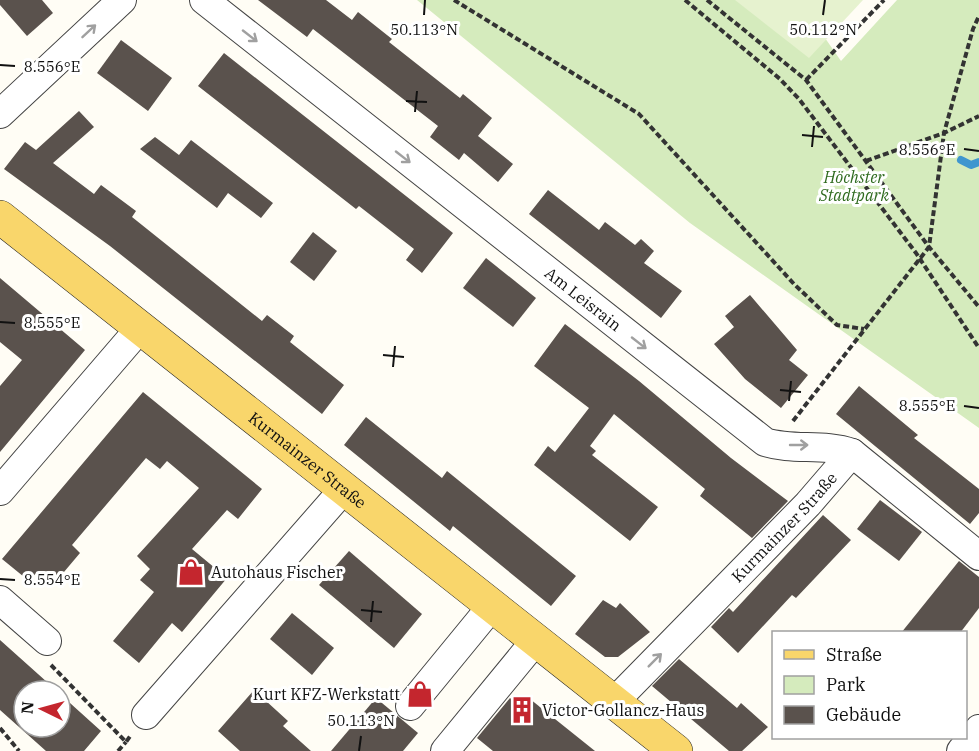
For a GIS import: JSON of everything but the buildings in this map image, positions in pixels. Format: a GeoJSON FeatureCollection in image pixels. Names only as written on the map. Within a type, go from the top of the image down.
{"type":"FeatureCollection","features":[{"type":"Feature","properties":{"kind":"main road","name":"Kurmainzer Straße"},"geometry":{"type":"LineString","coordinates":[[0,217],[676,751]]}},
{"type":"Feature","properties":{"kind":"street"},"geometry":{"type":"LineString","coordinates":[[0,114],[122,0]]}},
{"type":"Feature","properties":{"kind":"street","name":"Am Leisrain"},"geometry":{"type":"LineString","coordinates":[[204,0],[765,442],[778,446],[835,447],[852,453],[979,556]]}},
{"type":"Feature","properties":{"kind":"street"},"geometry":{"type":"LineString","coordinates":[[0,491],[141,327]]}},
{"type":"Feature","properties":{"kind":"street","name":"Kurmainzer Straße"},"geometry":{"type":"LineString","coordinates":[[614,702],[808,504],[852,453]]}},
{"type":"Feature","properties":{"kind":"street"},"geometry":{"type":"LineString","coordinates":[[146,715],[344,489]]}},
{"type":"Feature","properties":{"kind":"street"},"geometry":{"type":"LineString","coordinates":[[0,600],[47,641]]}},
{"type":"Feature","properties":{"kind":"street"},"geometry":{"type":"LineString","coordinates":[[410,706],[492,606]]}},
{"type":"Feature","properties":{"kind":"street"},"geometry":{"type":"LineString","coordinates":[[445,751],[536,640]]}},
{"type":"Feature","properties":{"kind":"street"},"geometry":{"type":"LineString","coordinates":[[960,751],[979,729]]}},
{"type":"Feature","properties":{"kind":"path"},"geometry":{"type":"LineString","coordinates":[[453,0],[639,114],[794,284],[837,324],[864,329]]}},
{"type":"Feature","properties":{"kind":"path"},"geometry":{"type":"LineString","coordinates":[[685,0],[780,79],[820,125],[920,258],[979,348]]}},
{"type":"Feature","properties":{"kind":"path"},"geometry":{"type":"LineString","coordinates":[[707,0],[806,80],[929,247],[979,307]]}},
{"type":"Feature","properties":{"kind":"path"},"geometry":{"type":"LineString","coordinates":[[806,80],[884,0]]}},
{"type":"Feature","properties":{"kind":"path"},"geometry":{"type":"LineString","coordinates":[[778,446],[799,412],[929,247],[944,133],[973,29],[979,16]]}},
{"type":"Feature","properties":{"kind":"path"},"geometry":{"type":"LineString","coordinates":[[866,161],[944,133],[979,116]]}},
{"type":"Feature","properties":{"kind":"path"},"geometry":{"type":"LineString","coordinates":[[47,641],[51,664],[126,742]]}},
{"type":"Feature","properties":{"kind":"path"},"geometry":{"type":"LineString","coordinates":[[118,751],[146,715]]}},
{"type":"Feature","properties":{"kind":"path"},"geometry":{"type":"LineString","coordinates":[[0,728],[19,751]]}},
{"type":"Feature","properties":{"kind":"green space","name":"Höchster Stadtpark"},"geometry":{"type":"Polygon","coordinates":[[[417,0],[774,0],[825,38],[841,61],[897,0],[979,0],[979,428],[690,223],[417,0]]]}},
{"type":"Feature","properties":{"kind":"green space"},"geometry":{"type":"Polygon","coordinates":[[[735,0],[863,0],[809,58],[735,0]]]}},
{"type":"Feature","properties":{"kind":"waterway"},"geometry":{"type":"LineString","coordinates":[[961,160],[971,165],[979,162]]}},
{"type":"Feature","properties":{"kind":"place","name":"Autohaus Fischer"},"geometry":{"type":"Point","coordinates":[191,572]}},
{"type":"Feature","properties":{"kind":"place","name":"Kurt KFZ-Werkstatt"},"geometry":{"type":"Point","coordinates":[420,694]}},
{"type":"Feature","properties":{"kind":"place","name":"Victor-Gollancz-Haus"},"geometry":{"type":"Point","coordinates":[522,710]}}]}
